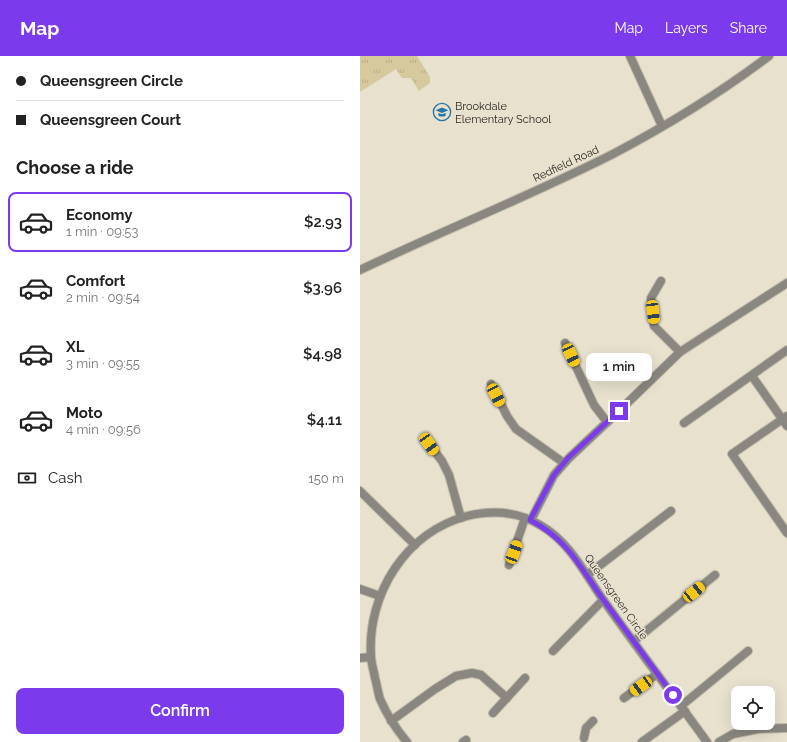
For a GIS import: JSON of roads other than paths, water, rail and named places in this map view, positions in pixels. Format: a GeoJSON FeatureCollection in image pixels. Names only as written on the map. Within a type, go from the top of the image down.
{"type":"FeatureCollection","features":[{"type":"Feature","properties":{"kind":"street"},"geometry":{"type":"LineString","coordinates":[[630,56],[662,126]]}},
{"type":"Feature","properties":{"kind":"street","name":"Redfield Road"},"geometry":{"type":"LineString","coordinates":[[360,270],[613,154],[706,101],[770,56]]}},
{"type":"Feature","properties":{"kind":"street"},"geometry":{"type":"LineString","coordinates":[[661,281],[651,298],[654,326],[680,352]]}},
{"type":"Feature","properties":{"kind":"street"},"geometry":{"type":"LineString","coordinates":[[509,565],[528,519],[554,475],[564,463],[680,352],[787,283]]}},
{"type":"Feature","properties":{"kind":"street"},"geometry":{"type":"LineString","coordinates":[[565,343],[594,405],[607,422]]}},
{"type":"Feature","properties":{"kind":"street"},"geometry":{"type":"LineString","coordinates":[[684,423],[787,350]]}},
{"type":"Feature","properties":{"kind":"street"},"geometry":{"type":"LineString","coordinates":[[752,376],[785,421],[732,454],[787,532]]}},
{"type":"Feature","properties":{"kind":"street"},"geometry":{"type":"LineString","coordinates":[[491,384],[507,416],[516,429],[564,463]]}},
{"type":"Feature","properties":{"kind":"street"},"geometry":{"type":"LineString","coordinates":[[429,444],[442,461],[448,475],[461,518]]}},
{"type":"Feature","properties":{"kind":"street"},"geometry":{"type":"LineString","coordinates":[[360,491],[415,545]]}},
{"type":"Feature","properties":{"kind":"street"},"geometry":{"type":"LineString","coordinates":[[587,575],[671,511]]}},
{"type":"Feature","properties":{"kind":"street","name":"Queensgreen Circle"},"geometry":{"type":"LineString","coordinates":[[407,742],[395,728],[380,698],[371,657],[371,629],[380,596],[386,581],[394,568],[420,540],[440,526],[461,518],[478,513],[494,512],[510,514],[528,519],[553,533],[570,550],[603,600],[707,742]]}},
{"type":"Feature","properties":{"kind":"street"},"geometry":{"type":"LineString","coordinates":[[634,641],[715,575]]}},
{"type":"Feature","properties":{"kind":"street"},"geometry":{"type":"LineString","coordinates":[[360,590],[380,596]]}},
{"type":"Feature","properties":{"kind":"street"},"geometry":{"type":"LineString","coordinates":[[552,651],[603,600]]}},
{"type":"Feature","properties":{"kind":"street"},"geometry":{"type":"LineString","coordinates":[[642,742],[683,709],[748,651]]}},
{"type":"Feature","properties":{"kind":"street"},"geometry":{"type":"LineString","coordinates":[[360,658],[371,657]]}},
{"type":"Feature","properties":{"kind":"street"},"geometry":{"type":"LineString","coordinates":[[391,721],[435,689],[456,676],[472,673],[481,676],[506,698]]}},
{"type":"Feature","properties":{"kind":"street"},"geometry":{"type":"LineString","coordinates":[[624,698],[657,674]]}},
{"type":"Feature","properties":{"kind":"street"},"geometry":{"type":"LineString","coordinates":[[493,713],[525,678]]}},
{"type":"Feature","properties":{"kind":"street"},"geometry":{"type":"LineString","coordinates":[[583,741],[586,728],[594,721]]}},
{"type":"Feature","properties":{"kind":"street"},"geometry":{"type":"LineString","coordinates":[[720,742],[732,734],[758,729],[787,728]]}},
{"type":"Feature","properties":{"kind":"place","name":"Brookdale Elementary School"},"geometry":{"type":"Point","coordinates":[442,112]}}]}
